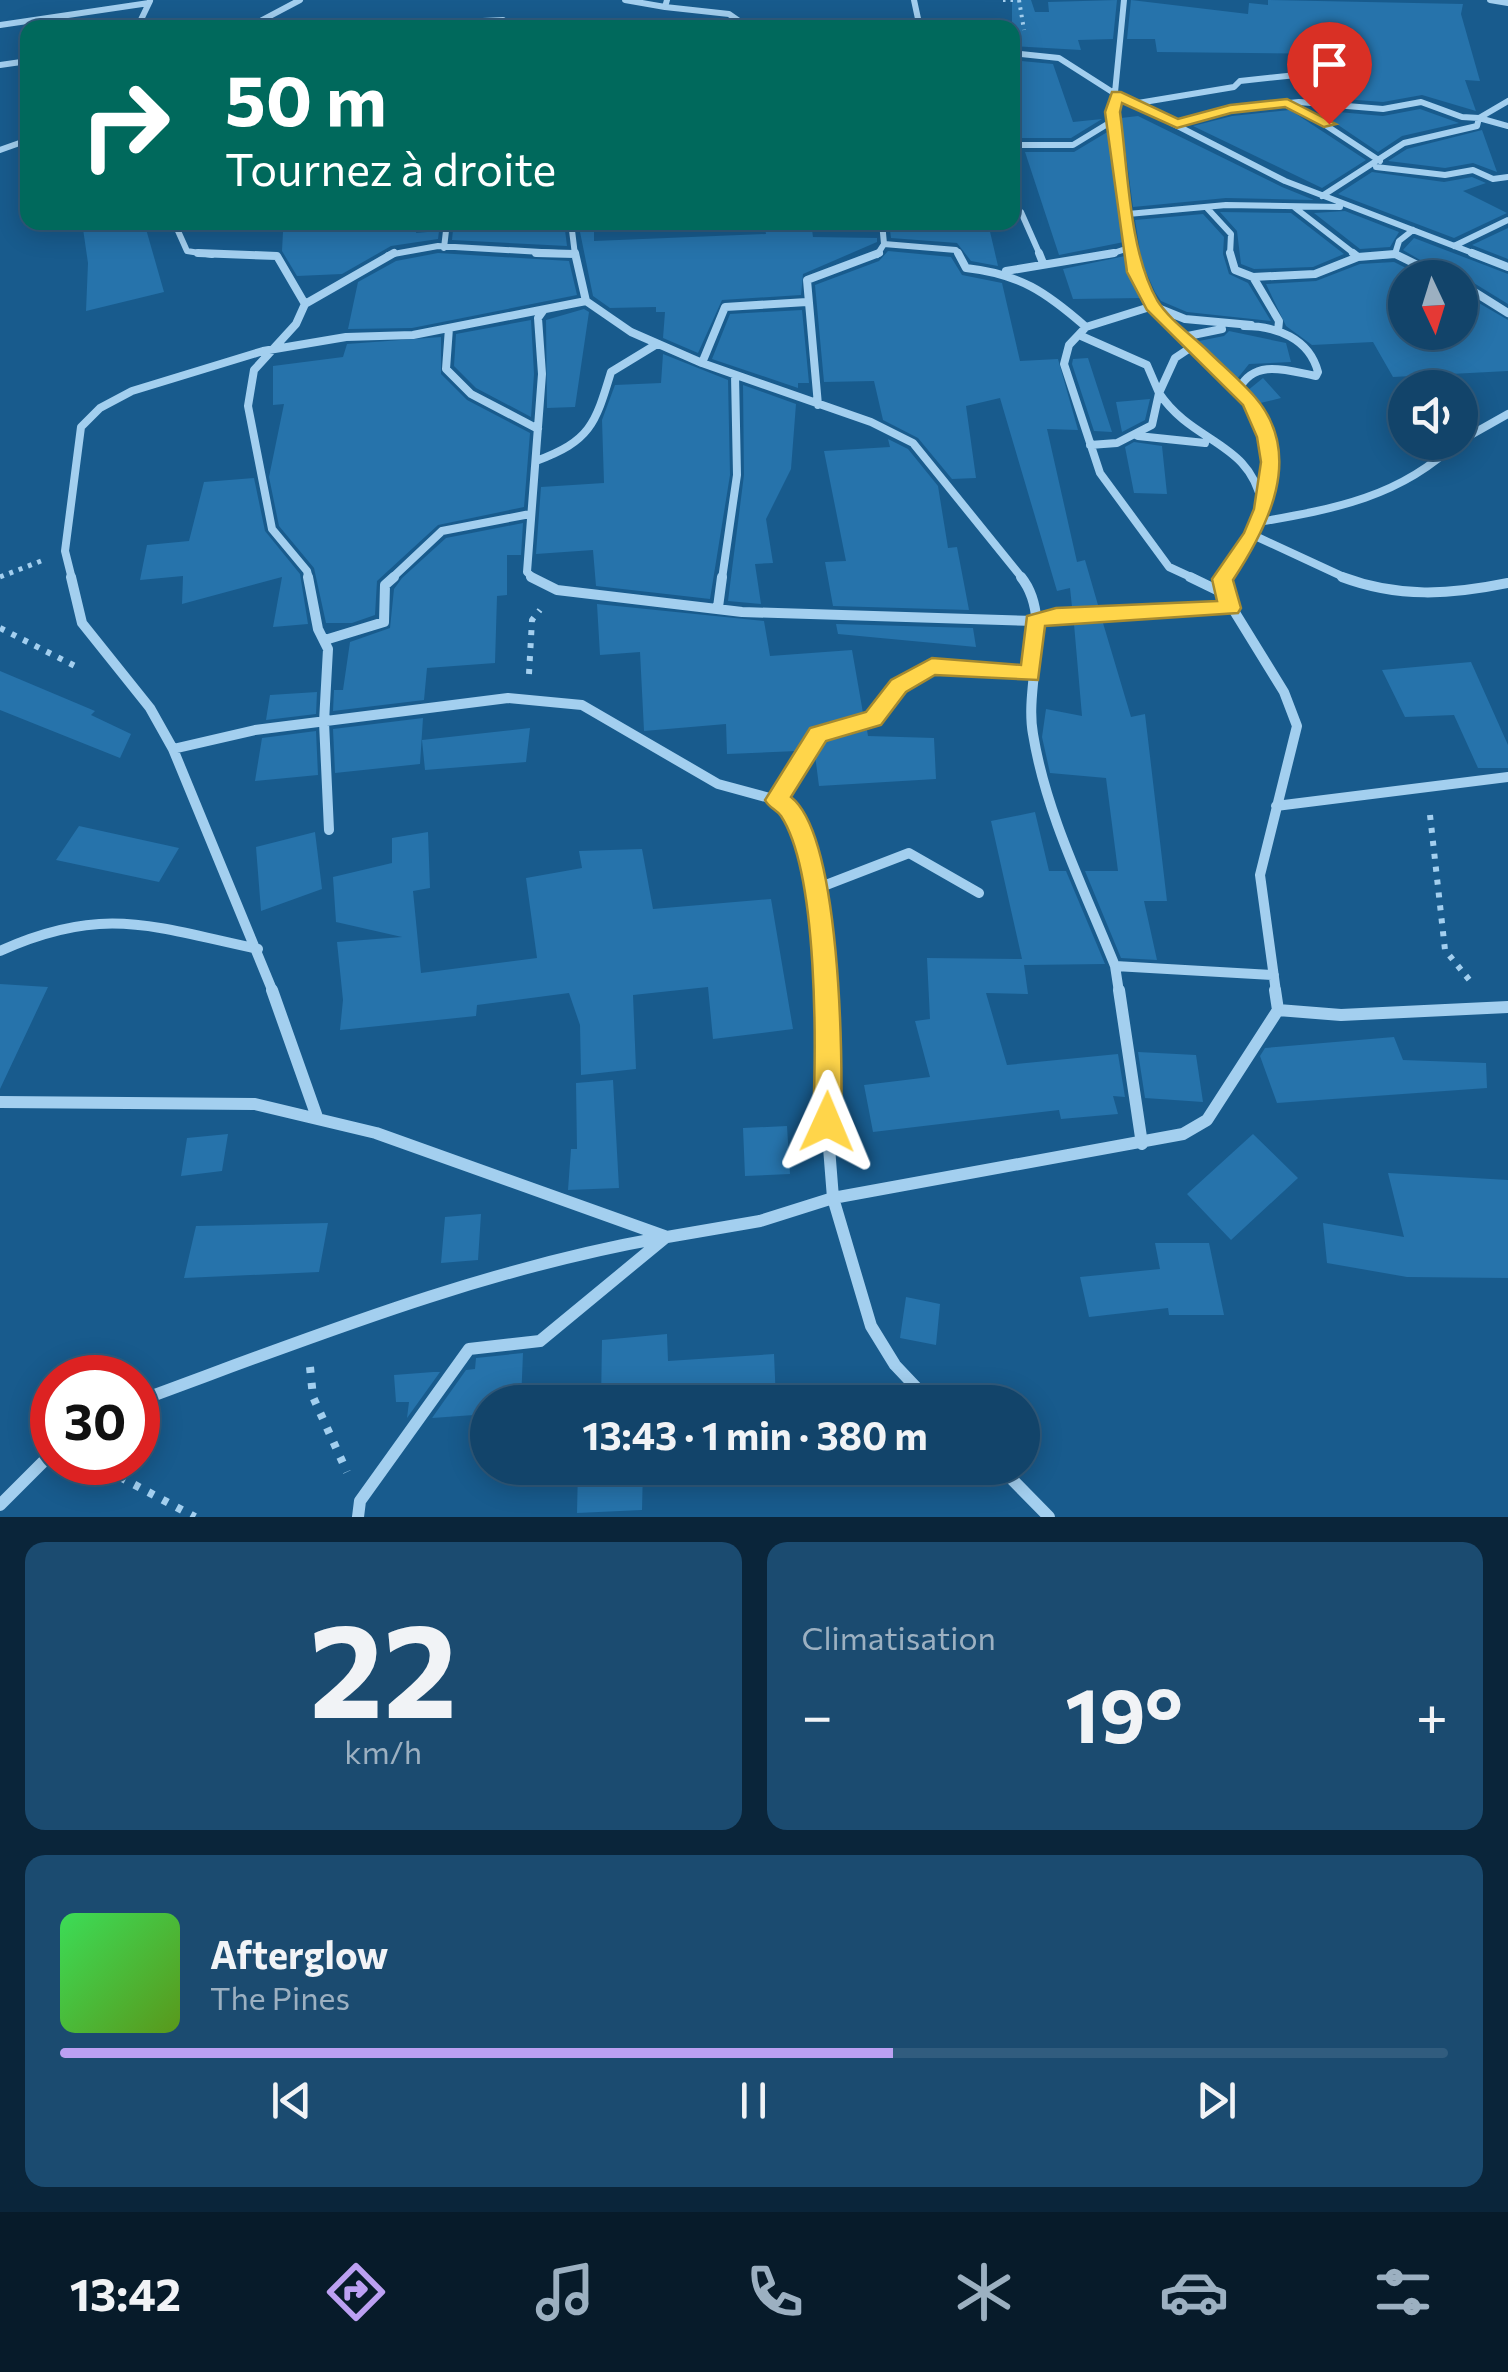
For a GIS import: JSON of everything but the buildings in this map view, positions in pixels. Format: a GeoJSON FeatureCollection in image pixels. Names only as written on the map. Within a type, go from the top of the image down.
{"type":"FeatureCollection","features":[{"type":"Feature","properties":{"kind":"street"},"geometry":{"type":"LineString","coordinates":[[262,20],[300,0]]}},
{"type":"Feature","properties":{"kind":"street"},"geometry":{"type":"LineString","coordinates":[[625,0],[729,14],[738,20]]}},
{"type":"Feature","properties":{"kind":"street"},"geometry":{"type":"LineString","coordinates":[[160,1393],[466,1284],[612,1245],[760,1221],[834,1198],[1142,1144],[1184,1134],[1207,1120],[1278,1010],[1260,875],[1297,726],[1294,710],[1223,593],[1222,579],[1253,534],[1264,509],[1271,462],[1266,437],[1239,390],[1152,306],[1135,272],[1114,120],[1124,0]]}},
{"type":"Feature","properties":{"kind":"street"},"geometry":{"type":"LineString","coordinates":[[1490,0],[1508,4]]}},
{"type":"Feature","properties":{"kind":"street"},"geometry":{"type":"LineString","coordinates":[[36,20],[150,1]]}},
{"type":"Feature","properties":{"kind":"street"},"geometry":{"type":"LineString","coordinates":[[1020,53],[1059,58],[1116,95],[1322,196],[1508,267]]}},
{"type":"Feature","properties":{"kind":"street"},"geometry":{"type":"LineString","coordinates":[[1138,103],[1153,96],[1306,74],[1330,84],[1329,104]]}},
{"type":"Feature","properties":{"kind":"street"},"geometry":{"type":"LineString","coordinates":[[1322,196],[1416,138],[1472,131],[1479,118],[1508,101]]}},
{"type":"Feature","properties":{"kind":"street"},"geometry":{"type":"LineString","coordinates":[[1177,124],[1230,109],[1287,103],[1383,108],[1433,103],[1462,117],[1508,126]]}},
{"type":"Feature","properties":{"kind":"street"},"geometry":{"type":"LineString","coordinates":[[1287,103],[1320,117],[1354,149],[1380,161]]}},
{"type":"Feature","properties":{"kind":"street"},"geometry":{"type":"LineString","coordinates":[[1020,144],[1072,146],[1086,140],[1102,122],[1114,120]]}},
{"type":"Feature","properties":{"kind":"street"},"geometry":{"type":"LineString","coordinates":[[1370,168],[1397,166],[1449,178],[1473,170],[1493,180],[1508,177]]}},
{"type":"Feature","properties":{"kind":"street"},"geometry":{"type":"LineString","coordinates":[[1294,207],[1358,257]]}},
{"type":"Feature","properties":{"kind":"street"},"geometry":{"type":"LineString","coordinates":[[1128,214],[1207,208],[1351,208]]}},
{"type":"Feature","properties":{"kind":"street"},"geometry":{"type":"LineString","coordinates":[[1207,208],[1231,234],[1228,248],[1236,270],[1253,277],[1315,274],[1358,257],[1395,254],[1407,260]]}},
{"type":"Feature","properties":{"kind":"street"},"geometry":{"type":"LineString","coordinates":[[1020,212],[1043,263]]}},
{"type":"Feature","properties":{"kind":"street"},"geometry":{"type":"LineString","coordinates":[[1454,246],[1508,221]]}},
{"type":"Feature","properties":{"kind":"street"},"geometry":{"type":"LineString","coordinates":[[178,230],[187,251],[203,256],[277,256],[305,304]]}},
{"type":"Feature","properties":{"kind":"street"},"geometry":{"type":"LineString","coordinates":[[444,248],[446,230]]}},
{"type":"Feature","properties":{"kind":"street"},"geometry":{"type":"LineString","coordinates":[[572,230],[586,302],[631,332],[702,364],[871,422],[913,443],[1028,586],[1035,621],[1032,732],[1053,809],[1115,966],[1142,1144]]}},
{"type":"Feature","properties":{"kind":"street"},"geometry":{"type":"LineString","coordinates":[[818,405],[807,302],[811,276],[871,258],[884,244],[883,230]]}},
{"type":"Feature","properties":{"kind":"street"},"geometry":{"type":"LineString","coordinates":[[1395,254],[1398,240],[1413,230]]}},
{"type":"Feature","properties":{"kind":"street"},"geometry":{"type":"LineString","coordinates":[[884,244],[956,250],[966,268],[994,271],[1042,289],[1082,331],[1147,365],[1159,393],[1187,430],[1254,474],[1264,509]]}},
{"type":"Feature","properties":{"kind":"street"},"geometry":{"type":"LineString","coordinates":[[330,830],[324,722],[325,640],[318,629],[308,571],[272,529],[248,406],[254,370],[296,324],[305,304],[394,254],[468,246],[530,256],[574,254]]}},
{"type":"Feature","properties":{"kind":"street"},"geometry":{"type":"LineString","coordinates":[[994,271],[1096,259],[1132,247]]}},
{"type":"Feature","properties":{"kind":"street"},"geometry":{"type":"LineString","coordinates":[[1253,277],[1279,321],[1278,331]]}},
{"type":"Feature","properties":{"kind":"street"},"geometry":{"type":"LineString","coordinates":[[1478,294],[1508,313]]}},
{"type":"Feature","properties":{"kind":"street"},"geometry":{"type":"LineString","coordinates":[[316,1117],[258,949],[174,749],[150,708],[82,623],[65,552],[82,427],[90,413],[134,387],[269,351],[376,334],[407,336],[586,302]]}},
{"type":"Feature","properties":{"kind":"street"},"geometry":{"type":"LineString","coordinates":[[702,364],[725,307],[807,302]]}},
{"type":"Feature","properties":{"kind":"street"},"geometry":{"type":"LineString","coordinates":[[1223,593],[1169,568],[1100,473],[1064,364],[1069,345],[1082,331],[1152,306],[1185,319],[1278,331],[1314,358],[1316,376],[1266,368],[1248,373],[1239,390]]}},
{"type":"Feature","properties":{"kind":"street"},"geometry":{"type":"LineString","coordinates":[[543,311],[538,318],[542,374],[527,572],[536,582],[557,590],[718,606],[742,612],[1035,621],[1056,616],[1231,608]]}},
{"type":"Feature","properties":{"kind":"street"},"geometry":{"type":"LineString","coordinates":[[1183,338],[1250,325]]}},
{"type":"Feature","properties":{"kind":"street"},"geometry":{"type":"LineString","coordinates":[[449,328],[446,369],[472,394],[538,428]]}},
{"type":"Feature","properties":{"kind":"street"},"geometry":{"type":"LineString","coordinates":[[536,461],[577,447],[594,427],[611,372],[657,344]]}},
{"type":"Feature","properties":{"kind":"street"},"geometry":{"type":"LineString","coordinates":[[1137,436],[1152,426],[1159,393],[1175,358],[1193,346]]}},
{"type":"Feature","properties":{"kind":"street"},"geometry":{"type":"LineString","coordinates":[[718,606],[738,476],[736,375]]}},
{"type":"Feature","properties":{"kind":"street"},"geometry":{"type":"LineString","coordinates":[[1478,431],[1508,414]]}},
{"type":"Feature","properties":{"kind":"street"},"geometry":{"type":"LineString","coordinates":[[1090,446],[1137,436],[1211,444]]}},
{"type":"Feature","properties":{"kind":"street"},"geometry":{"type":"LineString","coordinates":[[1259,522],[1333,508],[1420,479],[1440,460]]}},
{"type":"Feature","properties":{"kind":"street"},"geometry":{"type":"LineString","coordinates":[[325,640],[384,622],[385,585],[442,531],[530,514]]}},
{"type":"Feature","properties":{"kind":"street"},"geometry":{"type":"LineString","coordinates":[[1253,534],[1373,591],[1420,597],[1508,583]]}},
{"type":"Feature","properties":{"kind":"street"},"geometry":{"type":"LineString","coordinates":[[777,800],[818,734],[873,719],[899,686],[932,666],[1031,674]]}},
{"type":"Feature","properties":{"kind":"street"},"geometry":{"type":"LineString","coordinates":[[174,749],[219,736],[527,698],[582,705],[718,784],[777,800],[790,810],[813,890],[830,1031],[827,1122],[834,1198],[871,1326],[895,1365],[914,1385]]}},
{"type":"Feature","properties":{"kind":"street"},"geometry":{"type":"LineString","coordinates":[[1276,806],[1508,777]]}},
{"type":"Feature","properties":{"kind":"street"},"geometry":{"type":"LineString","coordinates":[[813,890],[909,853],[979,893]]}},
{"type":"Feature","properties":{"kind":"street"},"geometry":{"type":"LineString","coordinates":[[0,952],[50,930],[79,923],[135,926],[258,949]]}},
{"type":"Feature","properties":{"kind":"street"},"geometry":{"type":"LineString","coordinates":[[1115,966],[1274,976]]}},
{"type":"Feature","properties":{"kind":"street"},"geometry":{"type":"LineString","coordinates":[[1278,1010],[1342,1015],[1508,1007]]}},
{"type":"Feature","properties":{"kind":"street"},"geometry":{"type":"LineString","coordinates":[[0,1102],[255,1104],[376,1133],[667,1237]]}},
{"type":"Feature","properties":{"kind":"street"},"geometry":{"type":"LineString","coordinates":[[358,1517],[360,1501],[469,1349],[540,1341],[667,1237]]}},
{"type":"Feature","properties":{"kind":"street"},"geometry":{"type":"LineString","coordinates":[[0,1505],[30,1475]]}},
{"type":"Feature","properties":{"kind":"street"},"geometry":{"type":"LineString","coordinates":[[1018,1485],[1050,1517]]}},
{"type":"Feature","properties":{"kind":"path"},"geometry":{"type":"LineString","coordinates":[[1004,0],[1016,0]]}},
{"type":"Feature","properties":{"kind":"path"},"geometry":{"type":"LineString","coordinates":[[0,578],[65,552]]}},
{"type":"Feature","properties":{"kind":"path"},"geometry":{"type":"LineString","coordinates":[[527,698],[532,620],[557,590]]}},
{"type":"Feature","properties":{"kind":"path"},"geometry":{"type":"LineString","coordinates":[[0,628],[86,672]]}},
{"type":"Feature","properties":{"kind":"path"},"geometry":{"type":"LineString","coordinates":[[1426,789],[1445,950],[1491,1006]]}},
{"type":"Feature","properties":{"kind":"path"},"geometry":{"type":"LineString","coordinates":[[306,1340],[313,1397],[360,1501]]}},
{"type":"Feature","properties":{"kind":"path"},"geometry":{"type":"LineString","coordinates":[[135,1485],[195,1517]]}},
{"type":"Feature","properties":{"kind":"route"},"geometry":{"type":"LineString","coordinates":[[827,1122],[830,1031],[820,925],[808,858],[790,810],[777,800],[818,734],[873,719],[899,686],[932,666],[1031,674],[1035,621],[1056,616],[1231,608],[1223,593],[1222,579],[1253,534],[1264,509],[1271,462],[1266,437],[1250,403],[1224,372],[1152,306],[1135,272],[1112,112],[1116,95],[1177,124],[1230,109],[1275,103],[1308,110],[1329,124]]}}]}
